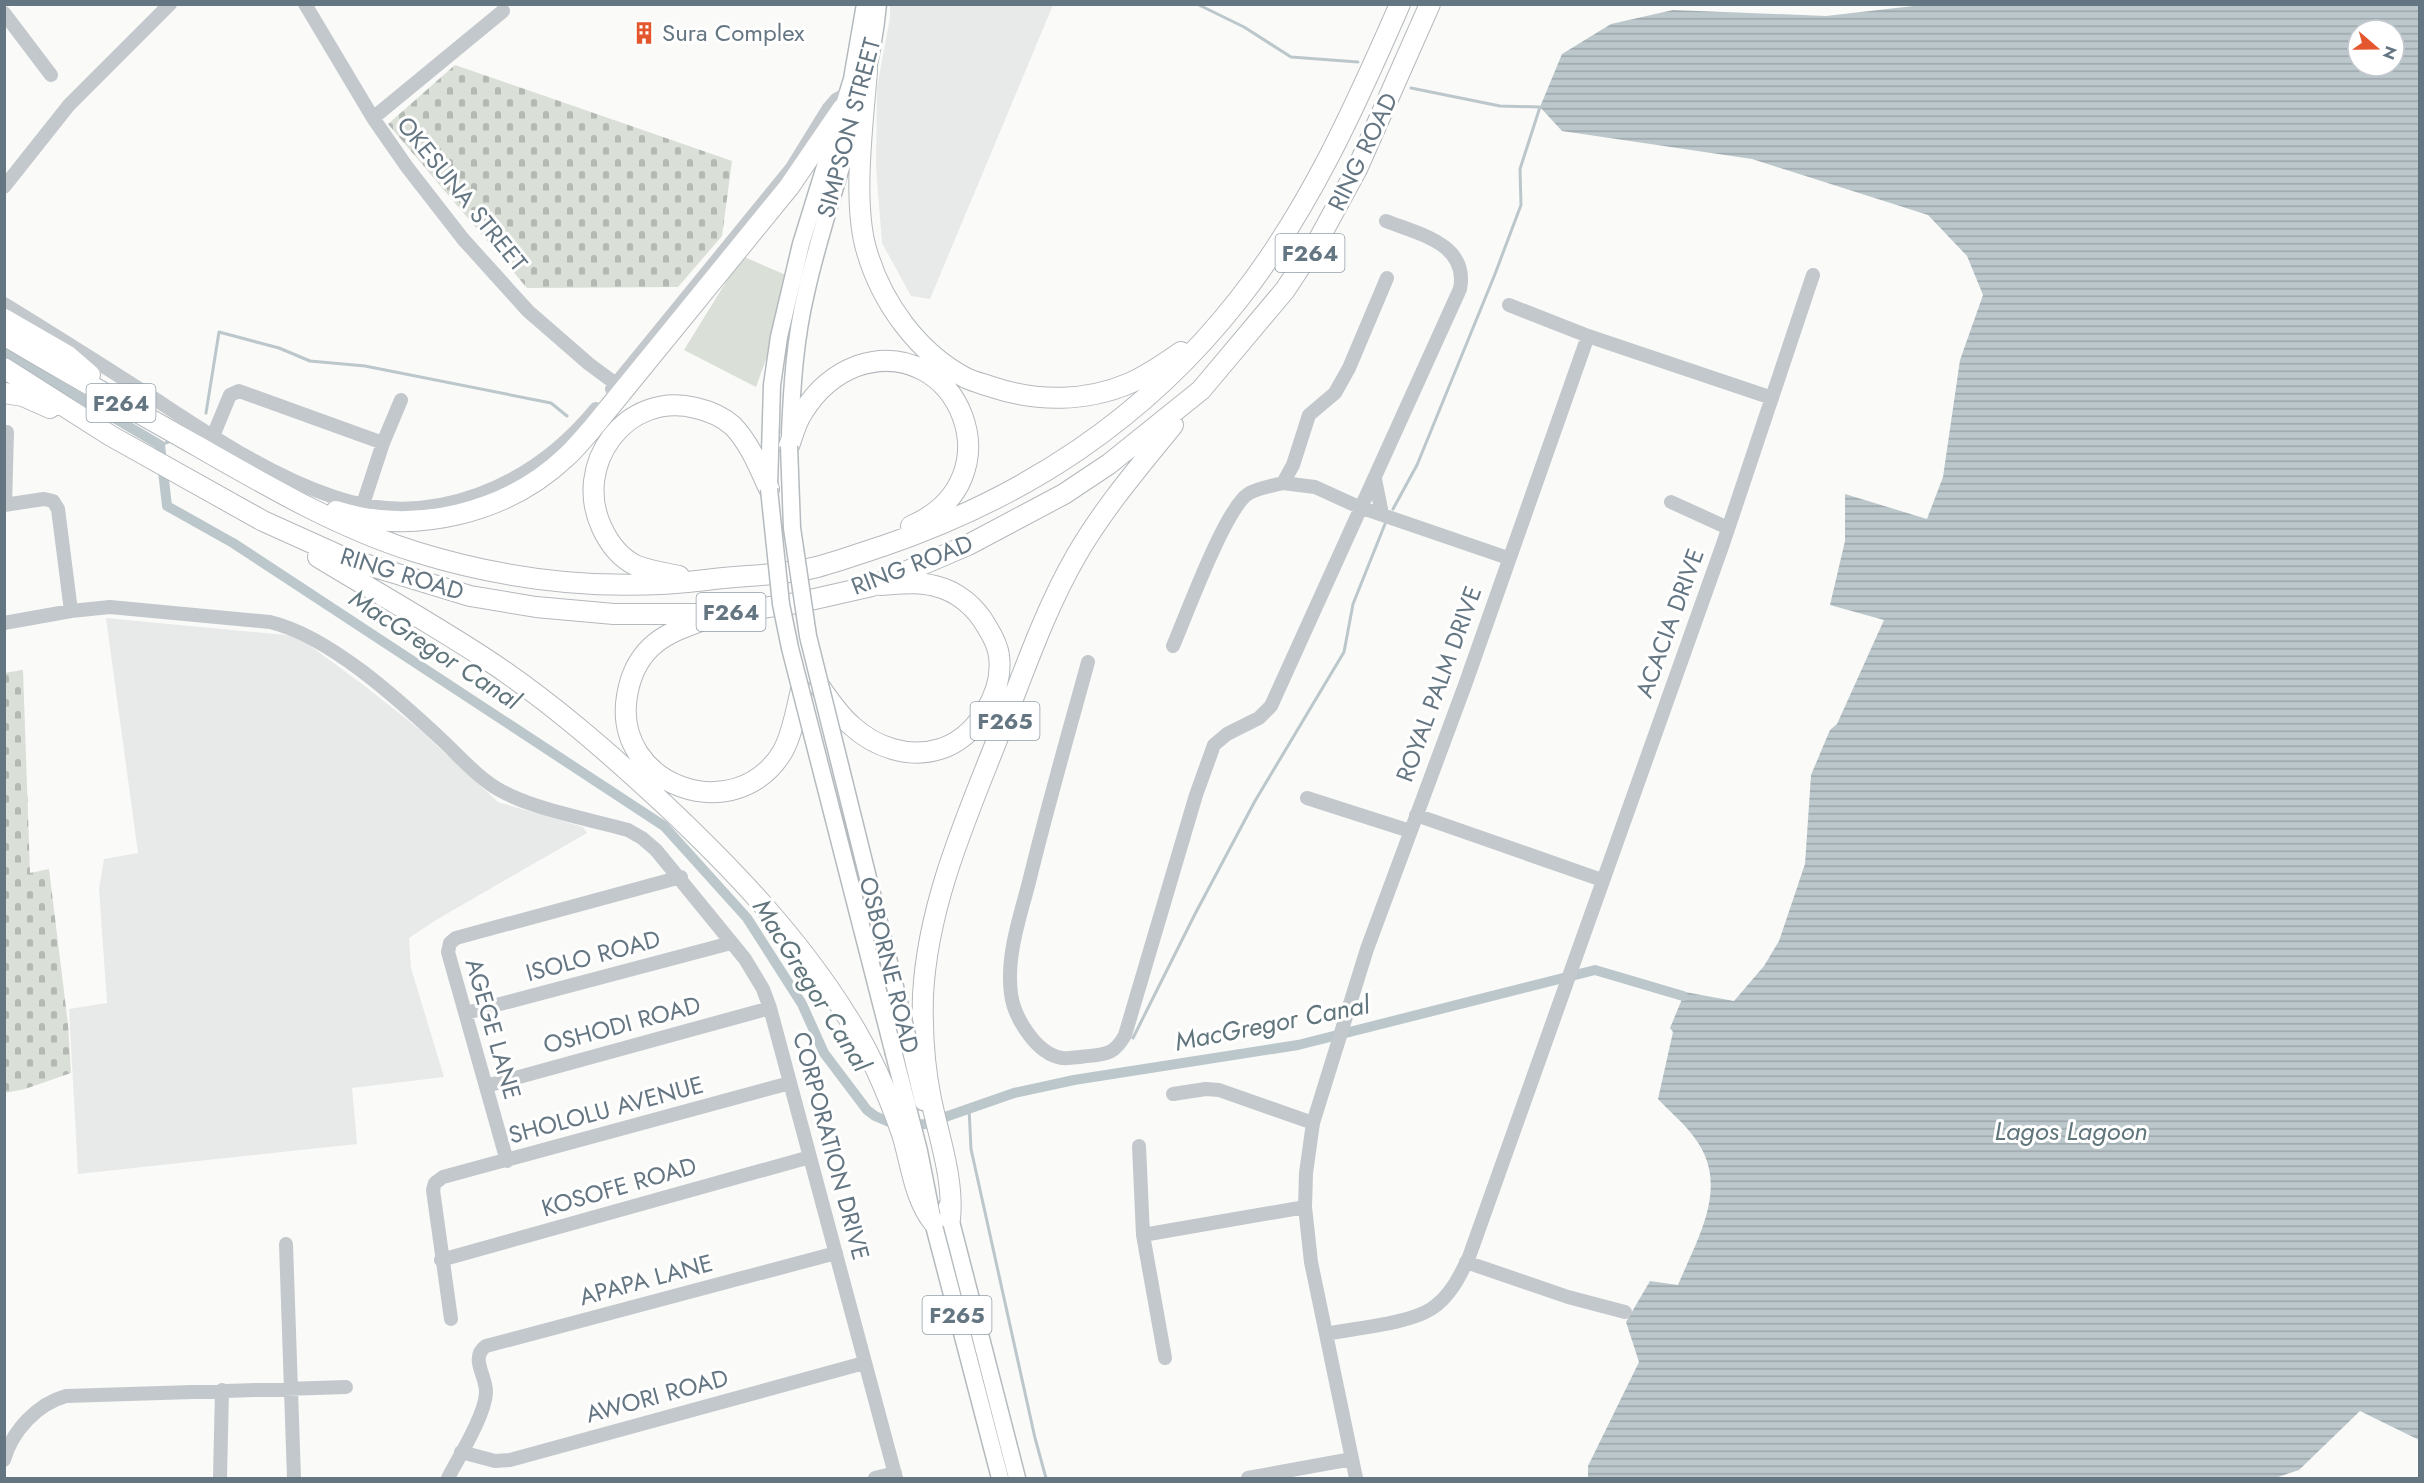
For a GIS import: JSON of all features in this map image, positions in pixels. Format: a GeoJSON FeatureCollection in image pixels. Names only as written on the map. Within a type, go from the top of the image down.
{"type":"FeatureCollection","features":[{"type":"Feature","properties":{"kind":"highway","name":"RING ROAD"},"geometry":{"type":"LineString","coordinates":[[4,335],[238,469],[343,525],[417,552],[498,573],[532,579],[600,585],[683,584],[814,567],[879,547],[966,514],[1036,478],[1073,454],[1161,386],[1215,328],[1262,269],[1304,204],[1332,154],[1400,4]]}},
{"type":"Feature","properties":{"kind":"highway","name":"RING ROAD"},"geometry":{"type":"LineString","coordinates":[[4,368],[111,436],[263,521],[345,558],[428,585],[502,602],[614,614],[720,614],[797,603],[872,585],[968,544],[1064,494],[1109,464],[1202,390],[1257,325],[1307,258],[1352,179],[1430,4]]}},
{"type":"Feature","properties":{"kind":"highway"},"geometry":{"type":"LineString","coordinates":[[867,71],[860,212],[866,252],[892,309],[911,333],[937,358],[967,379],[1018,395],[1072,397],[1101,392],[1154,371],[1215,328]]}},
{"type":"Feature","properties":{"kind":"highway"},"geometry":{"type":"LineString","coordinates":[[290,497],[370,519],[425,520],[486,506],[517,492],[543,475],[566,458],[591,430],[789,187],[845,101]]}},
{"type":"Feature","properties":{"kind":"highway"},"geometry":{"type":"LineString","coordinates":[[4,319],[68,356],[127,406]]}},
{"type":"Feature","properties":{"kind":"highway"},"geometry":{"type":"LineString","coordinates":[[789,446],[802,414],[826,383],[846,370],[872,361],[901,363],[929,374],[954,397],[968,429],[969,446],[966,467],[958,487],[945,504],[923,521],[893,534],[879,547]]}},
{"type":"Feature","properties":{"kind":"highway","name":"F265"},"geometry":{"type":"LineString","coordinates":[[942,1220],[952,1197],[925,1150],[912,1100],[924,1035],[923,996],[935,913],[960,836],[1046,616],[1076,557],[1116,495],[1202,390]]}},
{"type":"Feature","properties":{"kind":"highway"},"geometry":{"type":"LineString","coordinates":[[4,393],[31,399],[111,436]]}},
{"type":"Feature","properties":{"kind":"highway","name":"F265"},"geometry":{"type":"LineString","coordinates":[[706,580],[654,571],[634,564],[609,543],[594,508],[592,483],[602,450],[622,426],[635,416],[652,409],[674,405],[690,406],[706,410],[732,425],[753,453],[769,489]]}},
{"type":"Feature","properties":{"kind":"highway"},"geometry":{"type":"LineString","coordinates":[[263,521],[315,556],[486,659],[557,711],[636,778],[748,887],[810,963],[847,1015],[864,1044],[912,1100],[925,1150],[923,1209],[942,1220]]}},
{"type":"Feature","properties":{"kind":"highway"},"geometry":{"type":"LineString","coordinates":[[720,614],[664,636],[645,653],[629,680],[625,705],[633,745],[645,762],[661,777],[683,788],[703,792],[737,789],[753,781],[768,769],[782,751],[810,688],[868,739],[902,752],[941,749],[956,742],[985,713],[999,678],[999,656],[994,638],[973,607],[955,594],[935,586],[920,583],[872,585]]}},
{"type":"Feature","properties":{"kind":"main road"},"geometry":{"type":"LineString","coordinates":[[809,247],[860,40],[865,4]]}},
{"type":"Feature","properties":{"kind":"main road","name":"SIMPSON STREET"},"geometry":{"type":"LineString","coordinates":[[809,247],[867,71],[878,4]]}},
{"type":"Feature","properties":{"kind":"main road","name":"OSBORNE ROAD"},"geometry":{"type":"LineString","coordinates":[[809,247],[797,335],[789,446],[789,492],[795,558],[808,636],[810,688],[894,1054],[912,1100]]}},
{"type":"Feature","properties":{"kind":"main road","name":"OSBORNE ROAD"},"geometry":{"type":"LineString","coordinates":[[809,247],[779,337],[772,385],[769,489],[781,604],[810,688],[910,1047],[912,1100]]}},
{"type":"Feature","properties":{"kind":"main road","name":"F265"},"geometry":{"type":"LineString","coordinates":[[942,1220],[1000,1479]]}},
{"type":"Feature","properties":{"kind":"main road","name":"F265"},"geometry":{"type":"LineString","coordinates":[[942,1220],[1017,1479]]}},
{"type":"Feature","properties":{"kind":"street","name":"OKESUNA STREET"},"geometry":{"type":"LineString","coordinates":[[305,4],[373,118],[407,167],[463,239],[528,311],[589,364],[616,384]]}},
{"type":"Feature","properties":{"kind":"street"},"geometry":{"type":"LineString","coordinates":[[4,187],[69,105],[167,6]]}},
{"type":"Feature","properties":{"kind":"street"},"geometry":{"type":"LineString","coordinates":[[373,118],[503,11]]}},
{"type":"Feature","properties":{"kind":"street"},"geometry":{"type":"LineString","coordinates":[[4,13],[51,75]]}},
{"type":"Feature","properties":{"kind":"street"},"geometry":{"type":"LineString","coordinates":[[4,304],[213,436],[291,479],[335,498],[383,508],[405,509],[464,500],[501,486],[542,463],[586,421],[792,168],[829,108],[836,100],[845,101]]}},
{"type":"Feature","properties":{"kind":"street"},"geometry":{"type":"LineString","coordinates":[[1088,662],[1037,848],[1010,969],[1011,993],[1016,1012],[1042,1049],[1063,1059],[1110,1053],[1118,1048],[1125,1035],[1196,795],[1214,745],[1227,734],[1259,718],[1271,706],[1359,507],[1375,479],[1460,289],[1463,275],[1454,254],[1430,238],[1386,221]]}},
{"type":"Feature","properties":{"kind":"street","name":"ACACIA DRIVE"},"geometry":{"type":"LineString","coordinates":[[1326,1334],[1411,1318],[1431,1310],[1446,1296],[1457,1281],[1466,1262],[1728,528],[1813,275]]}},
{"type":"Feature","properties":{"kind":"street"},"geometry":{"type":"LineString","coordinates":[[1283,483],[1293,465],[1309,415],[1335,393],[1349,368],[1387,278]]}},
{"type":"Feature","properties":{"kind":"street"},"geometry":{"type":"LineString","coordinates":[[1509,305],[1588,336],[1772,398]]}},
{"type":"Feature","properties":{"kind":"street","name":"ROYAL PALM DRIVE"},"geometry":{"type":"LineString","coordinates":[[1356,1479],[1311,1262],[1305,1207],[1306,1173],[1313,1123],[1367,949],[1465,685],[1588,336]]}},
{"type":"Feature","properties":{"kind":"street"},"geometry":{"type":"LineString","coordinates":[[213,436],[230,395],[240,391],[383,443]]}},
{"type":"Feature","properties":{"kind":"street"},"geometry":{"type":"LineString","coordinates":[[363,504],[383,443],[401,400]]}},
{"type":"Feature","properties":{"kind":"street"},"geometry":{"type":"LineString","coordinates":[[7,432],[5,505],[44,499],[53,501],[58,509],[71,610]]}},
{"type":"Feature","properties":{"kind":"street"},"geometry":{"type":"LineString","coordinates":[[1293,465],[1315,487]]}},
{"type":"Feature","properties":{"kind":"street"},"geometry":{"type":"LineString","coordinates":[[1375,479],[1382,514]]}},
{"type":"Feature","properties":{"kind":"street"},"geometry":{"type":"LineString","coordinates":[[1173,646],[1225,526],[1238,504],[1249,493],[1283,483],[1315,487],[1359,507],[1508,558]]}},
{"type":"Feature","properties":{"kind":"street"},"geometry":{"type":"LineString","coordinates":[[1671,502],[1728,528]]}},
{"type":"Feature","properties":{"kind":"street","name":"CORPORATION DRIVE"},"geometry":{"type":"LineString","coordinates":[[4,623],[71,610],[110,607],[270,622],[290,627],[309,636],[361,671],[426,725],[494,787],[522,801],[628,830],[656,850],[681,878],[756,975],[770,1008],[896,1476]]}},
{"type":"Feature","properties":{"kind":"street"},"geometry":{"type":"LineString","coordinates":[[1307,798],[1410,831]]}},
{"type":"Feature","properties":{"kind":"street"},"geometry":{"type":"LineString","coordinates":[[1416,815],[1602,880]]}},
{"type":"Feature","properties":{"kind":"street","name":"AGEGE LANE"},"geometry":{"type":"LineString","coordinates":[[507,1161],[448,952],[450,943],[456,939],[681,878]]}},
{"type":"Feature","properties":{"kind":"street","name":"ISOLO ROAD"},"geometry":{"type":"LineString","coordinates":[[466,1013],[731,943]]}},
{"type":"Feature","properties":{"kind":"street","name":"OSHODI ROAD"},"geometry":{"type":"LineString","coordinates":[[486,1086],[770,1008]]}},
{"type":"Feature","properties":{"kind":"street","name":"SHOLOLU AVENUE"},"geometry":{"type":"LineString","coordinates":[[441,1260],[433,1190],[435,1183],[443,1177],[790,1083]]}},
{"type":"Feature","properties":{"kind":"street"},"geometry":{"type":"LineString","coordinates":[[1173,1094],[1206,1089],[1219,1090],[1313,1123]]}},
{"type":"Feature","properties":{"kind":"street"},"geometry":{"type":"LineString","coordinates":[[1139,1146],[1143,1236],[1165,1358]]}},
{"type":"Feature","properties":{"kind":"street","name":"KOSOFE ROAD"},"geometry":{"type":"LineString","coordinates":[[441,1260],[810,1157]]}},
{"type":"Feature","properties":{"kind":"street"},"geometry":{"type":"LineString","coordinates":[[1143,1236],[1305,1207]]}},
{"type":"Feature","properties":{"kind":"street"},"geometry":{"type":"LineString","coordinates":[[286,1244],[294,1479]]}},
{"type":"Feature","properties":{"kind":"street","name":"APAPA LANE"},"geometry":{"type":"LineString","coordinates":[[461,1452],[483,1407],[486,1393],[485,1380],[478,1363],[479,1354],[486,1346],[836,1252]]}},
{"type":"Feature","properties":{"kind":"street"},"geometry":{"type":"LineString","coordinates":[[441,1260],[451,1319]]}},
{"type":"Feature","properties":{"kind":"street"},"geometry":{"type":"LineString","coordinates":[[1466,1262],[1568,1297],[1624,1312]]}},
{"type":"Feature","properties":{"kind":"street","name":"AWORI ROAD"},"geometry":{"type":"LineString","coordinates":[[461,1452],[495,1461],[510,1460],[864,1363]]}},
{"type":"Feature","properties":{"kind":"street"},"geometry":{"type":"LineString","coordinates":[[4,1460],[20,1428],[32,1415],[56,1399],[66,1396],[346,1387]]}},
{"type":"Feature","properties":{"kind":"street"},"geometry":{"type":"LineString","coordinates":[[220,1479],[222,1390]]}},
{"type":"Feature","properties":{"kind":"street"},"geometry":{"type":"LineString","coordinates":[[448,1479],[461,1452]]}},
{"type":"Feature","properties":{"kind":"street"},"geometry":{"type":"LineString","coordinates":[[1248,1479],[1352,1459]]}},
{"type":"Feature","properties":{"kind":"street"},"geometry":{"type":"LineString","coordinates":[[875,1479],[896,1476]]}},
{"type":"Feature","properties":{"kind":"shaded area"},"geometry":{"type":"Polygon","coordinates":[[[890,5],[1053,5],[930,299],[911,296],[882,243],[876,167],[877,87],[890,18],[890,5]]]}},
{"type":"Feature","properties":{"kind":"shaded area"},"geometry":{"type":"Polygon","coordinates":[[[106,618],[297,636],[419,729],[498,802],[583,827],[587,833],[409,938],[411,968],[444,1077],[352,1088],[357,1144],[78,1174],[69,1009],[107,1003],[99,889],[104,859],[138,853],[106,618]]]}},
{"type":"Feature","properties":{"kind":"green space"},"geometry":{"type":"Polygon","coordinates":[[[455,65],[732,161],[722,236],[678,287],[527,288],[388,124],[455,65]]]}},
{"type":"Feature","properties":{"kind":"green space"},"geometry":{"type":"Polygon","coordinates":[[[742,256],[795,279],[756,387],[684,350],[742,256]]]}},
{"type":"Feature","properties":{"kind":"green space"},"geometry":{"type":"Polygon","coordinates":[[[23,670],[30,873],[49,869],[68,1024],[71,1073],[25,1089],[5,1093],[4,673],[23,670]]]}},
{"type":"Feature","properties":{"kind":"water","name":"Lagos Lagoon"},"geometry":{"type":"Polygon","coordinates":[[[1931,4],[2419,5],[2419,1440],[2360,1411],[2299,1470],[2275,1478],[1588,1478],[1588,1466],[1639,1362],[1626,1322],[1650,1281],[1678,1285],[1702,1230],[1707,1211],[1710,1174],[1705,1155],[1690,1132],[1658,1099],[1673,1032],[1670,1028],[1685,992],[1734,1001],[1764,966],[1779,941],[1805,864],[1811,775],[1830,730],[1837,724],[1884,620],[1830,605],[1845,541],[1845,494],[1927,519],[1943,477],[1960,360],[1983,295],[1967,256],[1928,215],[1752,159],[1562,131],[1540,107],[1562,54],[1611,24],[1673,10],[1826,16],[1931,4]]]}},
{"type":"Feature","properties":{"kind":"waterway"},"geometry":{"type":"LineString","coordinates":[[1197,4],[1244,27],[1291,57],[1358,62]]}},
{"type":"Feature","properties":{"kind":"waterway"},"geometry":{"type":"LineString","coordinates":[[1393,509],[1417,465],[1521,205],[1520,169],[1540,107],[1500,106],[1411,88]]}},
{"type":"Feature","properties":{"kind":"waterway"},"geometry":{"type":"LineString","coordinates":[[206,413],[219,332],[279,348],[310,361],[365,366],[551,403],[567,416]]}},
{"type":"Feature","properties":{"kind":"waterway","name":"MacGregor Canal"},"geometry":{"type":"LineString","coordinates":[[4,353],[160,445],[167,506],[233,543],[664,826],[747,918],[802,1004],[824,1053],[867,1110],[894,1124],[905,1126],[925,1124],[1014,1093],[1074,1080],[1298,1045],[1595,970],[1683,996]]}},
{"type":"Feature","properties":{"kind":"waterway"},"geometry":{"type":"LineString","coordinates":[[160,445],[171,441]]}},
{"type":"Feature","properties":{"kind":"waterway"},"geometry":{"type":"LineString","coordinates":[[1133,1038],[1255,801],[1344,652],[1353,604],[1385,524]]}},
{"type":"Feature","properties":{"kind":"waterway"},"geometry":{"type":"LineString","coordinates":[[969,1108],[971,1149],[1035,1438],[1046,1478]]}},
{"type":"Feature","properties":{"kind":"place","name":"Sura Complex"},"geometry":{"type":"Point","coordinates":[644,33]}}]}
